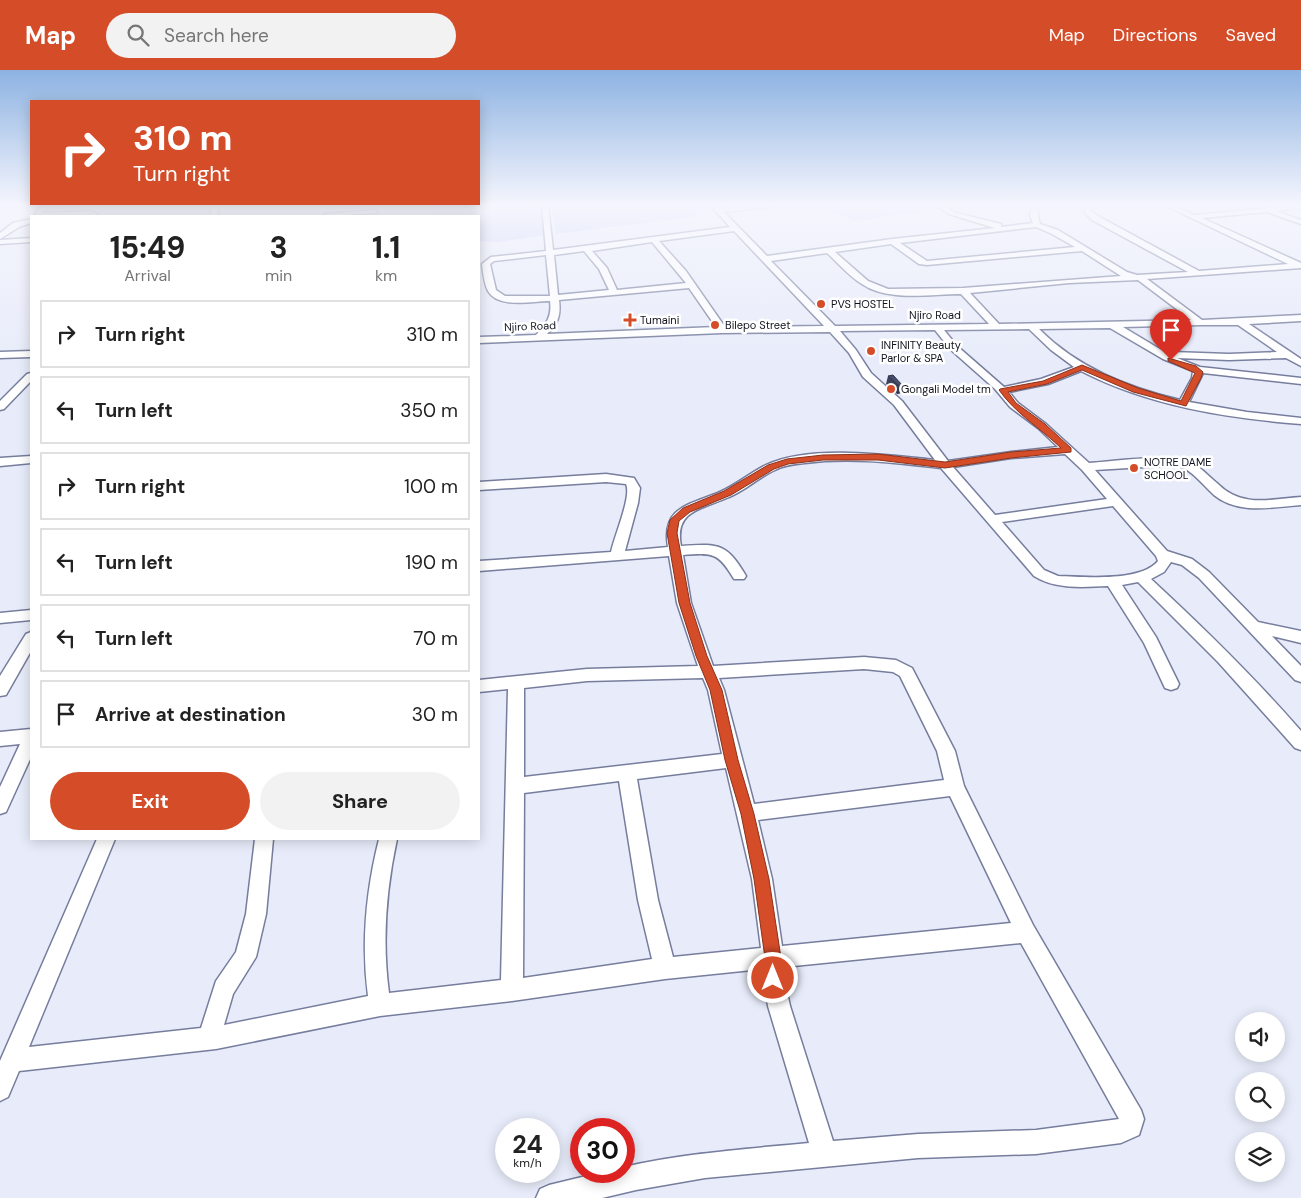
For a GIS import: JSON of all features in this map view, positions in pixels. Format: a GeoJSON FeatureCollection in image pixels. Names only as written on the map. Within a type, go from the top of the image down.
{"type":"FeatureCollection","features":[{"type":"Feature","properties":{"kind":"street"},"geometry":{"type":"LineString","coordinates":[[502,258],[490,259],[486,264],[493,293],[497,298],[554,298],[692,285]]}},
{"type":"Feature","properties":{"kind":"street"},"geometry":{"type":"LineString","coordinates":[[537,338],[555,319],[550,258]]}},
{"type":"Feature","properties":{"kind":"street"},"geometry":{"type":"LineString","coordinates":[[594,258],[603,268],[614,293]]}},
{"type":"Feature","properties":{"kind":"street"},"geometry":{"type":"LineString","coordinates":[[669,258],[692,285],[722,330]]}},
{"type":"Feature","properties":{"kind":"street"},"geometry":{"type":"LineString","coordinates":[[765,259],[775,258]]}},
{"type":"Feature","properties":{"kind":"street"},"geometry":{"type":"LineString","coordinates":[[837,258],[865,283],[875,288],[904,292],[963,290],[1300,266]]}},
{"type":"Feature","properties":{"kind":"street"},"geometry":{"type":"LineString","coordinates":[[916,258],[927,263],[987,258]]}},
{"type":"Feature","properties":{"kind":"street"},"geometry":{"type":"LineString","coordinates":[[1097,258],[1124,274],[1141,278],[1200,323]]}},
{"type":"Feature","properties":{"kind":"street"},"geometry":{"type":"LineString","coordinates":[[1169,258],[1199,274]]}},
{"type":"Feature","properties":{"kind":"street"},"geometry":{"type":"LineString","coordinates":[[1282,258],[1300,266]]}},
{"type":"Feature","properties":{"kind":"street"},"geometry":{"type":"LineString","coordinates":[[765,259],[853,352],[869,377],[898,403],[945,465],[1039,573],[1047,578],[1058,581],[1112,580],[1141,577],[1154,573],[1163,566],[1165,561],[1162,554],[1086,467],[1042,426],[1014,405],[1002,390],[954,348],[938,328]]}},
{"type":"Feature","properties":{"kind":"street"},"geometry":{"type":"LineString","coordinates":[[963,290],[997,327]]}},
{"type":"Feature","properties":{"kind":"street","name":"Njiro Road"},"geometry":{"type":"LineString","coordinates":[[480,340],[722,330],[1112,325],[1299,319]]}},
{"type":"Feature","properties":{"kind":"street"},"geometry":{"type":"LineString","coordinates":[[1240,322],[1301,363]]}},
{"type":"Feature","properties":{"kind":"street"},"geometry":{"type":"LineString","coordinates":[[1112,325],[1162,355],[1198,370],[1301,381]]}},
{"type":"Feature","properties":{"kind":"street"},"geometry":{"type":"LineString","coordinates":[[1031,326],[1056,349],[1082,368],[1135,390],[1183,404],[1298,423]]}},
{"type":"Feature","properties":{"kind":"street"},"geometry":{"type":"LineString","coordinates":[[1,356],[30,354]]}},
{"type":"Feature","properties":{"kind":"street"},"geometry":{"type":"LineString","coordinates":[[1162,355],[1229,357],[1288,355]]}},
{"type":"Feature","properties":{"kind":"street"},"geometry":{"type":"LineString","coordinates":[[1002,390],[1044,382],[1082,368]]}},
{"type":"Feature","properties":{"kind":"street"},"geometry":{"type":"LineString","coordinates":[[1183,404],[1197,378],[1198,370]]}},
{"type":"Feature","properties":{"kind":"street"},"geometry":{"type":"LineString","coordinates":[[0,407],[30,377]]}},
{"type":"Feature","properties":{"kind":"street"},"geometry":{"type":"LineString","coordinates":[[825,1154],[779,1006],[773,978],[773,958],[762,879],[748,814],[732,760],[716,690],[684,603],[671,528],[678,516],[692,507],[728,493],[759,473],[780,464],[823,457],[878,457],[945,465],[1011,455],[1068,450]]}},
{"type":"Feature","properties":{"kind":"street"},"geometry":{"type":"LineString","coordinates":[[0,462],[30,460]]}},
{"type":"Feature","properties":{"kind":"street"},"geometry":{"type":"LineString","coordinates":[[1086,467],[1180,461],[1232,502],[1245,504],[1301,501]]}},
{"type":"Feature","properties":{"kind":"street"},"geometry":{"type":"LineString","coordinates":[[480,486],[625,478],[630,481],[634,488],[632,503],[621,536],[617,556]]}},
{"type":"Feature","properties":{"kind":"street"},"geometry":{"type":"LineString","coordinates":[[993,519],[1116,502]]}},
{"type":"Feature","properties":{"kind":"street"},"geometry":{"type":"LineString","coordinates":[[480,566],[706,549],[722,552],[731,561],[739,576]]}},
{"type":"Feature","properties":{"kind":"street"},"geometry":{"type":"LineString","coordinates":[[1162,554],[1194,566],[1301,676]]}},
{"type":"Feature","properties":{"kind":"street"},"geometry":{"type":"LineString","coordinates":[[1141,577],[1206,639],[1260,695],[1301,743]]}},
{"type":"Feature","properties":{"kind":"street"},"geometry":{"type":"LineString","coordinates":[[1112,580],[1151,641],[1171,684]]}},
{"type":"Feature","properties":{"kind":"street"},"geometry":{"type":"LineString","coordinates":[[0,618],[30,616]]}},
{"type":"Feature","properties":{"kind":"street"},"geometry":{"type":"LineString","coordinates":[[1255,627],[1301,637]]}},
{"type":"Feature","properties":{"kind":"street"},"geometry":{"type":"LineString","coordinates":[[0,690],[30,640]]}},
{"type":"Feature","properties":{"kind":"street"},"geometry":{"type":"LineString","coordinates":[[480,686],[587,675],[708,672],[864,663],[900,668],[906,672],[911,681],[946,751],[955,787],[1026,932],[1132,1120],[1130,1126],[1121,1131],[1036,1142],[918,1146],[705,1166],[636,1178],[549,1198]]}},
{"type":"Feature","properties":{"kind":"street"},"geometry":{"type":"LineString","coordinates":[[512,990],[517,730],[516,682]]}},
{"type":"Feature","properties":{"kind":"street"},"geometry":{"type":"LineString","coordinates":[[0,739],[30,738]]}},
{"type":"Feature","properties":{"kind":"street"},"geometry":{"type":"LineString","coordinates":[[0,806],[30,740]]}},
{"type":"Feature","properties":{"kind":"street"},"geometry":{"type":"LineString","coordinates":[[515,786],[732,760]]}},
{"type":"Feature","properties":{"kind":"street"},"geometry":{"type":"LineString","coordinates":[[627,774],[648,900],[665,968]]}},
{"type":"Feature","properties":{"kind":"street"},"geometry":{"type":"LineString","coordinates":[[748,814],[955,787]]}},
{"type":"Feature","properties":{"kind":"street"},"geometry":{"type":"LineString","coordinates":[[0,1088],[106,840]]}},
{"type":"Feature","properties":{"kind":"street"},"geometry":{"type":"LineString","coordinates":[[209,1038],[224,989],[245,957],[256,914],[264,840]]}},
{"type":"Feature","properties":{"kind":"street"},"geometry":{"type":"LineString","coordinates":[[380,1005],[375,973],[374,922],[388,840]]}},
{"type":"Feature","properties":{"kind":"street"},"geometry":{"type":"LineString","coordinates":[[13,1060],[209,1038],[380,1005],[512,990],[665,968],[1026,932]]}},
{"type":"Feature","properties":{"kind":"building"},"geometry":{"type":"Polygon","coordinates":[[[893,375],[903,386],[899,386],[888,376],[893,375]]]}},
{"type":"Feature","properties":{"kind":"place","name":"PVS HOSTEL"},"geometry":{"type":"Point","coordinates":[821,304]}},
{"type":"Feature","properties":{"kind":"place","name":"Tumaini"},"geometry":{"type":"Point","coordinates":[630,320]}},
{"type":"Feature","properties":{"kind":"place","name":"Bilepo Street"},"geometry":{"type":"Point","coordinates":[715,325]}},
{"type":"Feature","properties":{"kind":"place","name":"INFINITY Beauty Parlor & SPA"},"geometry":{"type":"Point","coordinates":[871,351]}},
{"type":"Feature","properties":{"kind":"place","name":"Gongali Model tm"},"geometry":{"type":"Point","coordinates":[891,389]}},
{"type":"Feature","properties":{"kind":"place","name":"NOTRE DAME SCHOOL"},"geometry":{"type":"Point","coordinates":[1134,468]}},
{"type":"Feature","properties":{"kind":"route"},"geometry":{"type":"LineString","coordinates":[[773,978],[773,958],[762,879],[748,814],[732,760],[716,690],[694,635],[684,603],[671,528],[672,524],[686,510],[728,493],[759,473],[787,462],[823,457],[878,457],[945,465],[1011,455],[1068,450],[1037,421],[1014,405],[1002,390],[1044,382],[1062,377],[1082,368],[1135,390],[1183,404],[1186,394],[1196,382],[1199,372],[1194,368],[1171,360]]}}]}
